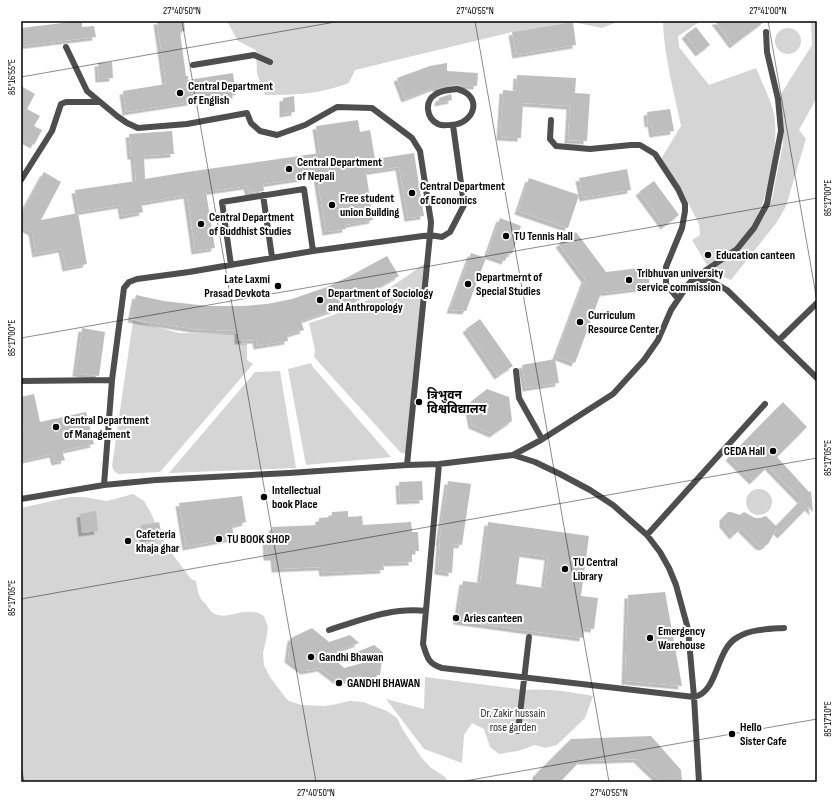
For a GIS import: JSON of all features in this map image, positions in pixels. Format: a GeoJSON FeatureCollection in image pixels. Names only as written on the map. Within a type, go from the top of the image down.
{"type":"FeatureCollection","features":[{"type":"Feature","properties":{"kind":"lane"},"geometry":{"type":"LineString","coordinates":[[21,498],[104,485],[156,480],[439,464],[513,455],[542,439],[612,394],[630,378],[658,340],[671,310],[687,286],[693,279],[737,249],[754,228],[767,204],[781,131],[778,99],[767,52],[766,32]]}},
{"type":"Feature","properties":{"kind":"lane"},"geometry":{"type":"LineString","coordinates":[[66,47],[87,91],[122,120],[138,128],[187,124],[247,113],[251,123],[260,131],[277,135],[305,125],[337,107],[372,108],[412,138],[420,151],[431,222],[407,465]]}},
{"type":"Feature","properties":{"kind":"lane"},"geometry":{"type":"LineString","coordinates":[[193,65],[254,55],[270,62]]}},
{"type":"Feature","properties":{"kind":"lane"},"geometry":{"type":"LineString","coordinates":[[457,89],[468,94],[473,104],[473,110],[468,119],[463,123],[453,125],[442,125],[432,120],[428,110],[428,104],[430,99],[440,92],[457,89]]}},
{"type":"Feature","properties":{"kind":"lane"},"geometry":{"type":"LineString","coordinates":[[21,180],[52,131],[61,104],[66,102],[100,102]]}},
{"type":"Feature","properties":{"kind":"lane"},"geometry":{"type":"LineString","coordinates":[[551,120],[550,138],[556,146],[590,149],[640,145],[655,154],[678,189],[685,204],[682,228],[666,268],[666,284],[678,299]]}},
{"type":"Feature","properties":{"kind":"lane"},"geometry":{"type":"LineString","coordinates":[[104,485],[112,380],[124,288],[129,282],[137,279],[231,265],[313,250],[430,235],[442,237],[450,232],[464,205],[453,125]]}},
{"type":"Feature","properties":{"kind":"lane"},"geometry":{"type":"LineString","coordinates":[[231,265],[222,202],[304,189],[313,250]]}},
{"type":"Feature","properties":{"kind":"lane"},"geometry":{"type":"LineString","coordinates":[[263,196],[272,257]]}},
{"type":"Feature","properties":{"kind":"lane"},"geometry":{"type":"LineString","coordinates":[[693,279],[711,281],[727,290],[817,378]]}},
{"type":"Feature","properties":{"kind":"lane"},"geometry":{"type":"LineString","coordinates":[[779,340],[817,303]]}},
{"type":"Feature","properties":{"kind":"lane"},"geometry":{"type":"LineString","coordinates":[[516,371],[519,398],[542,439]]}},
{"type":"Feature","properties":{"kind":"lane"},"geometry":{"type":"LineString","coordinates":[[21,381],[112,380]]}},
{"type":"Feature","properties":{"kind":"lane"},"geometry":{"type":"LineString","coordinates":[[646,535],[765,404]]}},
{"type":"Feature","properties":{"kind":"lane"},"geometry":{"type":"LineString","coordinates":[[513,455],[535,462],[560,474],[590,490],[613,505],[646,535],[660,552],[676,585],[688,629],[699,782]]}},
{"type":"Feature","properties":{"kind":"lane"},"geometry":{"type":"LineString","coordinates":[[439,464],[423,644],[427,658],[434,666],[694,697],[704,693],[710,684],[724,650],[733,640],[751,632],[784,628]]}},
{"type":"Feature","properties":{"kind":"lane"},"geometry":{"type":"LineString","coordinates":[[329,630],[391,612],[412,609],[426,611]]}},
{"type":"Feature","properties":{"kind":"lane"},"geometry":{"type":"LineString","coordinates":[[518,731],[529,637]]}},
{"type":"Feature","properties":{"kind":"green space"},"geometry":{"type":"Polygon","coordinates":[[[227,21],[620,21],[602,28],[573,22],[512,32],[355,70],[349,83],[328,90],[297,94],[265,95],[257,74],[256,50],[238,41],[227,21]]]}},
{"type":"Feature","properties":{"kind":"green space"},"geometry":{"type":"Polygon","coordinates":[[[663,21],[701,21],[678,36],[679,47],[709,85],[756,68],[774,114],[774,152],[762,206],[752,225],[738,243],[731,250],[707,265],[692,240],[700,235],[699,224],[682,191],[661,159],[681,126],[667,61],[663,21]]]}},
{"type":"Feature","properties":{"kind":"green space"},"geometry":{"type":"Polygon","coordinates":[[[811,21],[817,21],[817,102],[815,101],[799,130],[806,139],[786,206],[777,222],[731,280],[710,271],[732,256],[744,245],[764,217],[772,199],[783,144],[781,94],[812,45],[811,21]]]}},
{"type":"Feature","properties":{"kind":"green space"},"geometry":{"type":"Polygon","coordinates":[[[788,28],[797,32],[801,41],[797,50],[788,54],[779,50],[775,41],[779,32],[788,28]]]}},
{"type":"Feature","properties":{"kind":"green space"},"geometry":{"type":"Polygon","coordinates":[[[425,263],[410,454],[401,453],[314,357],[315,350],[309,323],[341,312],[370,299],[397,283],[425,263]]]}},
{"type":"Feature","properties":{"kind":"green space"},"geometry":{"type":"Polygon","coordinates":[[[133,321],[179,333],[239,334],[241,344],[247,344],[247,360],[253,364],[160,472],[118,474],[114,471],[112,466],[133,321]]]}},
{"type":"Feature","properties":{"kind":"green space"},"geometry":{"type":"Polygon","coordinates":[[[311,363],[391,457],[306,465],[288,369],[311,363]]]}},
{"type":"Feature","properties":{"kind":"green space"},"geometry":{"type":"Polygon","coordinates":[[[280,371],[296,468],[169,473],[255,372],[280,371]]]}},
{"type":"Feature","properties":{"kind":"green space"},"geometry":{"type":"Polygon","coordinates":[[[759,489],[768,493],[772,502],[768,511],[759,515],[750,511],[746,502],[750,493],[759,489]]]}},
{"type":"Feature","properties":{"kind":"green space"},"geometry":{"type":"Polygon","coordinates":[[[133,494],[144,501],[167,547],[191,579],[196,581],[201,600],[213,613],[225,616],[250,612],[264,616],[268,627],[263,653],[264,665],[270,677],[289,701],[302,705],[324,706],[349,701],[363,702],[387,711],[397,718],[421,757],[430,767],[445,777],[448,782],[21,782],[21,508],[70,497],[84,497],[107,501],[133,494]]]}},
{"type":"Feature","properties":{"kind":"green space","name":"Dr. Zakir hussain rose garden"},"geometry":{"type":"Polygon","coordinates":[[[425,677],[525,690],[551,690],[593,696],[585,718],[557,745],[545,748],[535,745],[518,751],[499,754],[490,747],[484,729],[472,723],[464,735],[462,763],[424,749],[386,699],[424,709],[425,677]]]}},
{"type":"Feature","properties":{"kind":"building"},"geometry":{"type":"Polygon","coordinates":[[[82,21],[82,27],[94,26],[96,37],[21,46],[21,28],[82,21]]]}},
{"type":"Feature","properties":{"kind":"building","name":"Central Department of English"},"geometry":{"type":"Polygon","coordinates":[[[157,21],[184,21],[185,31],[180,32],[186,76],[188,76],[188,80],[233,73],[236,95],[126,112],[123,91],[166,84],[157,21]]]}},
{"type":"Feature","properties":{"kind":"building"},"geometry":{"type":"Polygon","coordinates":[[[715,21],[765,21],[733,45],[715,21]]]}},
{"type":"Feature","properties":{"kind":"building"},"geometry":{"type":"Polygon","coordinates":[[[573,22],[576,45],[516,55],[512,32],[573,22]]]}},
{"type":"Feature","properties":{"kind":"building"},"geometry":{"type":"Polygon","coordinates":[[[696,27],[710,45],[699,53],[685,35],[696,27]]]}},
{"type":"Feature","properties":{"kind":"building"},"geometry":{"type":"Polygon","coordinates":[[[112,62],[113,78],[99,79],[98,63],[112,62]]]}},
{"type":"Feature","properties":{"kind":"building"},"geometry":{"type":"Polygon","coordinates":[[[447,63],[447,71],[478,73],[477,86],[450,85],[436,89],[436,87],[405,99],[397,78],[430,66],[447,63]]]}},
{"type":"Feature","properties":{"kind":"building"},"geometry":{"type":"Polygon","coordinates":[[[517,75],[576,78],[575,93],[590,94],[587,141],[568,140],[570,106],[523,103],[521,138],[500,137],[503,90],[516,91],[517,75]]]}},
{"type":"Feature","properties":{"kind":"building"},"geometry":{"type":"Polygon","coordinates":[[[21,86],[35,94],[27,109],[40,116],[34,126],[42,130],[34,145],[21,138],[21,86]]]}},
{"type":"Feature","properties":{"kind":"building"},"geometry":{"type":"Polygon","coordinates":[[[451,94],[452,100],[438,103],[439,98],[451,94]]]}},
{"type":"Feature","properties":{"kind":"building"},"geometry":{"type":"Polygon","coordinates":[[[294,96],[295,112],[283,114],[283,98],[294,96]]]}},
{"type":"Feature","properties":{"kind":"building"},"geometry":{"type":"Polygon","coordinates":[[[670,109],[674,131],[653,134],[651,123],[648,124],[647,112],[670,109]]]}},
{"type":"Feature","properties":{"kind":"building"},"geometry":{"type":"Polygon","coordinates":[[[358,120],[360,132],[370,130],[375,159],[414,153],[424,216],[408,218],[399,167],[366,172],[373,220],[345,225],[346,229],[326,232],[317,176],[263,184],[264,191],[249,193],[247,186],[206,192],[215,248],[195,251],[187,195],[141,203],[143,212],[123,216],[121,205],[79,212],[75,190],[136,181],[134,156],[131,156],[129,134],[172,131],[174,154],[144,156],[145,179],[320,153],[316,126],[358,120]]]}},
{"type":"Feature","properties":{"kind":"building"},"geometry":{"type":"Polygon","coordinates":[[[627,169],[631,190],[583,198],[579,178],[627,169]]]}},
{"type":"Feature","properties":{"kind":"building"},"geometry":{"type":"Polygon","coordinates":[[[44,172],[61,182],[41,220],[78,213],[87,264],[66,268],[62,249],[36,254],[32,232],[21,226],[21,214],[44,172]]]}},
{"type":"Feature","properties":{"kind":"building"},"geometry":{"type":"Polygon","coordinates":[[[529,178],[579,195],[568,228],[518,211],[529,178]]]}},
{"type":"Feature","properties":{"kind":"building"},"geometry":{"type":"Polygon","coordinates":[[[654,181],[679,215],[664,226],[639,192],[654,181]]]}},
{"type":"Feature","properties":{"kind":"building","name":"TU Tennis Hall"},"geometry":{"type":"Polygon","coordinates":[[[500,218],[521,226],[512,254],[508,253],[505,261],[487,255],[500,218]]]}},
{"type":"Feature","properties":{"kind":"building"},"geometry":{"type":"Polygon","coordinates":[[[576,232],[606,272],[648,267],[650,287],[601,293],[575,363],[556,356],[585,279],[559,244],[576,232]]]}},
{"type":"Feature","properties":{"kind":"building","name":"Departmernt of Special Studies"},"geometry":{"type":"Polygon","coordinates":[[[471,253],[486,258],[466,311],[450,310],[471,253]]]}},
{"type":"Feature","properties":{"kind":"building","name":"Department of Sociology and Anthropology"},"geometry":{"type":"Polygon","coordinates":[[[387,256],[399,276],[358,299],[336,309],[301,321],[304,330],[287,335],[288,341],[257,346],[256,340],[238,341],[238,331],[194,329],[131,319],[136,295],[164,301],[207,306],[267,304],[292,299],[327,287],[387,256]]]}},
{"type":"Feature","properties":{"kind":"building"},"geometry":{"type":"Polygon","coordinates":[[[480,319],[513,366],[498,376],[466,329],[480,319]]]}},
{"type":"Feature","properties":{"kind":"building"},"geometry":{"type":"Polygon","coordinates":[[[82,328],[105,332],[99,376],[76,373],[82,328]]]}},
{"type":"Feature","properties":{"kind":"building"},"geometry":{"type":"Polygon","coordinates":[[[555,359],[559,383],[526,388],[522,365],[555,359]]]}},
{"type":"Feature","properties":{"kind":"building"},"geometry":{"type":"Polygon","coordinates":[[[487,389],[509,397],[512,421],[493,434],[472,425],[468,404],[487,389]]]}},
{"type":"Feature","properties":{"kind":"building","name":"Central Department of Management"},"geometry":{"type":"Polygon","coordinates":[[[34,394],[40,422],[86,412],[94,444],[62,451],[65,460],[55,462],[53,454],[21,461],[21,432],[23,431],[21,421],[21,397],[34,394]]]}},
{"type":"Feature","properties":{"kind":"building"},"geometry":{"type":"Polygon","coordinates":[[[783,402],[807,427],[777,457],[809,492],[811,491],[813,512],[808,507],[781,535],[776,530],[768,544],[763,547],[759,546],[741,528],[733,536],[723,524],[723,517],[728,512],[740,515],[744,512],[755,518],[766,516],[776,526],[801,500],[768,466],[753,481],[729,457],[783,402]]]}},
{"type":"Feature","properties":{"kind":"building"},"geometry":{"type":"Polygon","coordinates":[[[422,481],[423,500],[400,501],[399,482],[422,481]]]}},
{"type":"Feature","properties":{"kind":"building"},"geometry":{"type":"Polygon","coordinates":[[[448,481],[471,484],[462,545],[454,544],[452,573],[438,571],[439,542],[448,481]]]}},
{"type":"Feature","properties":{"kind":"building"},"geometry":{"type":"Polygon","coordinates":[[[242,496],[246,522],[232,526],[234,538],[186,547],[179,503],[242,496]]]}},
{"type":"Feature","properties":{"kind":"building"},"geometry":{"type":"Polygon","coordinates":[[[96,511],[98,531],[82,533],[80,514],[96,511]]]}},
{"type":"Feature","properties":{"kind":"building"},"geometry":{"type":"Polygon","coordinates":[[[348,511],[348,517],[362,516],[363,525],[411,522],[412,532],[418,532],[419,551],[412,551],[412,562],[383,563],[384,570],[323,573],[322,567],[275,569],[274,557],[267,557],[266,537],[273,537],[272,527],[319,525],[319,518],[332,517],[332,512],[348,511]]]}},
{"type":"Feature","properties":{"kind":"building"},"geometry":{"type":"Polygon","coordinates":[[[159,522],[162,536],[144,539],[141,525],[159,522]]]}},
{"type":"Feature","properties":{"kind":"building","name":"TU Central Library"},"geometry":{"type":"Polygon","coordinates":[[[488,522],[589,536],[581,596],[598,598],[594,629],[584,628],[583,638],[457,621],[463,581],[480,583],[488,522]],[[520,553],[516,584],[544,588],[548,557],[520,553]]]}},
{"type":"Feature","properties":{"kind":"building","name":"Emergency Warehouse"},"geometry":{"type":"Polygon","coordinates":[[[665,592],[682,686],[625,681],[628,595],[665,592]]]}},
{"type":"Feature","properties":{"kind":"building","name":"Gandhi Bhawan"},"geometry":{"type":"Polygon","coordinates":[[[312,628],[329,642],[350,635],[359,643],[329,654],[344,668],[370,661],[357,652],[374,645],[383,652],[380,675],[362,675],[341,683],[321,668],[304,671],[288,659],[291,638],[312,628]]]}},
{"type":"Feature","properties":{"kind":"building"},"geometry":{"type":"Polygon","coordinates":[[[651,736],[681,770],[682,782],[661,782],[637,759],[580,761],[560,782],[536,782],[536,774],[571,739],[651,736]]]}},
{"type":"Feature","properties":{"kind":"place","name":"Central Department of English"},"geometry":{"type":"Point","coordinates":[180,93]}},
{"type":"Feature","properties":{"kind":"place","name":"Central Department of Nepali"},"geometry":{"type":"Point","coordinates":[289,169]}},
{"type":"Feature","properties":{"kind":"place","name":"Central Department of Economics"},"geometry":{"type":"Point","coordinates":[412,193]}},
{"type":"Feature","properties":{"kind":"place","name":"Free student union Building"},"geometry":{"type":"Point","coordinates":[332,205]}},
{"type":"Feature","properties":{"kind":"place","name":"Central Department of Buddhist Studies"},"geometry":{"type":"Point","coordinates":[201,224]}},
{"type":"Feature","properties":{"kind":"place","name":"TU Tennis Hall"},"geometry":{"type":"Point","coordinates":[506,236]}},
{"type":"Feature","properties":{"kind":"place","name":"Education canteen"},"geometry":{"type":"Point","coordinates":[708,255]}},
{"type":"Feature","properties":{"kind":"place","name":"Tribhuvan university service commission"},"geometry":{"type":"Point","coordinates":[629,280]}},
{"type":"Feature","properties":{"kind":"place","name":"Departmernt of Special Studies"},"geometry":{"type":"Point","coordinates":[468,284]}},
{"type":"Feature","properties":{"kind":"place","name":"Late Laxmi Prasad Devkota"},"geometry":{"type":"Point","coordinates":[278,286]}},
{"type":"Feature","properties":{"kind":"place","name":"Department of Sociology and Anthropology"},"geometry":{"type":"Point","coordinates":[320,300]}},
{"type":"Feature","properties":{"kind":"place","name":"Curriculum Resource Center"},"geometry":{"type":"Point","coordinates":[580,322]}},
{"type":"Feature","properties":{"kind":"place","name":"त्रिभुवन विश्वविद्यालय"},"geometry":{"type":"Point","coordinates":[419,402]}},
{"type":"Feature","properties":{"kind":"place","name":"Central Department of Management"},"geometry":{"type":"Point","coordinates":[56,427]}},
{"type":"Feature","properties":{"kind":"place","name":"CEDA Hall"},"geometry":{"type":"Point","coordinates":[773,451]}},
{"type":"Feature","properties":{"kind":"place","name":"Intellectual book Place"},"geometry":{"type":"Point","coordinates":[264,497]}},
{"type":"Feature","properties":{"kind":"place","name":"TU BOOK SHOP"},"geometry":{"type":"Point","coordinates":[219,539]}},
{"type":"Feature","properties":{"kind":"place","name":"Cafeteria khaja ghar"},"geometry":{"type":"Point","coordinates":[128,541]}},
{"type":"Feature","properties":{"kind":"place","name":"TU Central Library"},"geometry":{"type":"Point","coordinates":[565,569]}},
{"type":"Feature","properties":{"kind":"place","name":"Aries canteen"},"geometry":{"type":"Point","coordinates":[456,618]}},
{"type":"Feature","properties":{"kind":"place","name":"Emergency Warehouse"},"geometry":{"type":"Point","coordinates":[650,638]}},
{"type":"Feature","properties":{"kind":"place","name":"Gandhi Bhawan"},"geometry":{"type":"Point","coordinates":[311,657]}},
{"type":"Feature","properties":{"kind":"place","name":"GANDHI BHAWAN"},"geometry":{"type":"Point","coordinates":[339,683]}},
{"type":"Feature","properties":{"kind":"place","name":"Hello Sister Cafe"},"geometry":{"type":"Point","coordinates":[732,734]}}]}
